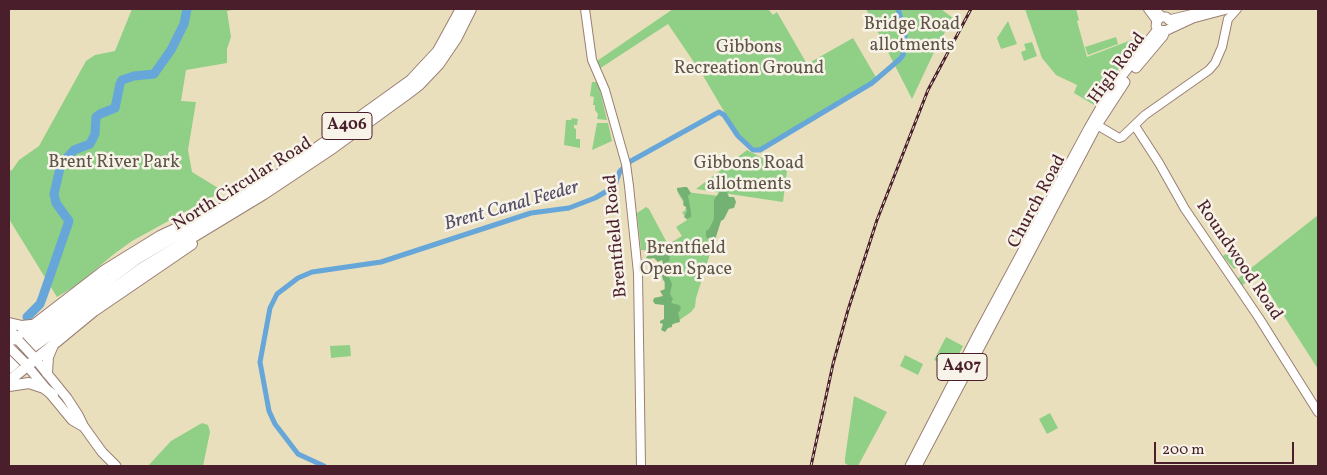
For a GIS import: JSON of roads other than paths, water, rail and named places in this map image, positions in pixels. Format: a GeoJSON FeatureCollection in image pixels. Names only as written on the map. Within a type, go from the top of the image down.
{"type":"FeatureCollection","features":[{"type":"Feature","properties":{"kind":"highway","name":"North Circular Road"},"geometry":{"type":"LineString","coordinates":[[9,368],[33,348],[142,268],[283,172],[410,80],[438,51],[461,9]]}},
{"type":"Feature","properties":{"kind":"highway","name":"North Circular Road"},"geometry":{"type":"LineString","coordinates":[[12,345],[27,340],[137,259],[264,194],[321,156],[419,85],[431,74],[448,51],[471,9]]}},
{"type":"Feature","properties":{"kind":"highway"},"geometry":{"type":"LineString","coordinates":[[12,345],[32,325],[105,270],[140,247],[174,228],[210,220]]}},
{"type":"Feature","properties":{"kind":"highway"},"geometry":{"type":"LineString","coordinates":[[9,381],[25,364],[116,295],[191,244],[210,220]]}},
{"type":"Feature","properties":{"kind":"highway"},"geometry":{"type":"LineString","coordinates":[[9,324],[32,325]]}},
{"type":"Feature","properties":{"kind":"highway"},"geometry":{"type":"LineString","coordinates":[[47,373],[49,354],[55,342]]}},
{"type":"Feature","properties":{"kind":"highway"},"geometry":{"type":"LineString","coordinates":[[9,386],[29,383],[44,388],[53,395]]}},
{"type":"Feature","properties":{"kind":"main road","name":"High Road"},"geometry":{"type":"LineString","coordinates":[[1095,124],[1118,91],[1163,36],[1163,24],[1193,18],[1221,9]]}},
{"type":"Feature","properties":{"kind":"main road","name":"Church Road"},"geometry":{"type":"LineString","coordinates":[[910,466],[978,334],[1095,124]]}},
{"type":"Feature","properties":{"kind":"main road","name":"Church Road"},"geometry":{"type":"LineString","coordinates":[[917,466],[1095,124]]}},
{"type":"Feature","properties":{"kind":"main road"},"geometry":{"type":"LineString","coordinates":[[9,328],[12,345],[25,364],[53,395],[72,420],[84,427]]}},
{"type":"Feature","properties":{"kind":"main road"},"geometry":{"type":"LineString","coordinates":[[12,345],[34,357],[78,415],[102,452],[116,466]]}},
{"type":"Feature","properties":{"kind":"street","name":"Brentfield Road"},"geometry":{"type":"LineString","coordinates":[[585,9],[593,66],[605,90],[626,166],[638,273],[641,466]]}},
{"type":"Feature","properties":{"kind":"street"},"geometry":{"type":"LineString","coordinates":[[1148,9],[1163,24]]}},
{"type":"Feature","properties":{"kind":"street"},"geometry":{"type":"LineString","coordinates":[[1155,9],[1163,24]]}},
{"type":"Feature","properties":{"kind":"street"},"geometry":{"type":"LineString","coordinates":[[1221,9],[1228,19]]}},
{"type":"Feature","properties":{"kind":"street"},"geometry":{"type":"LineString","coordinates":[[1095,124],[1120,138],[1145,115],[1209,70],[1222,47],[1228,19],[1237,9]]}},
{"type":"Feature","properties":{"kind":"street","name":"Roundwood Road"},"geometry":{"type":"LineString","coordinates":[[1135,126],[1159,163],[1182,206],[1259,318],[1318,412]]}},
{"type":"Feature","properties":{"kind":"waterway"},"geometry":{"type":"LineString","coordinates":[[27,317],[40,304],[69,221],[56,203],[54,194],[61,164],[74,150],[90,144],[95,134],[96,117],[115,108],[122,80],[134,76],[154,74],[171,50],[184,24],[187,9]]}},
{"type":"Feature","properties":{"kind":"waterway","name":"Brent Canal Feeder"},"geometry":{"type":"LineString","coordinates":[[324,466],[298,454],[275,424],[269,411],[260,362],[270,308],[277,294],[298,278],[312,272],[381,262],[531,213],[569,208],[595,198],[614,187],[620,171],[631,161],[719,112],[724,115],[738,136],[753,150],[760,150],[872,83],[900,59],[903,55],[905,33],[898,9]]}},
{"type":"Feature","properties":{"kind":"railway"},"geometry":{"type":"LineString","coordinates":[[811,466],[833,364],[877,220],[928,90],[971,9]]}},
{"type":"Feature","properties":{"kind":"park label","name":"Bridge Road allotments"},"geometry":{"type":"Point","coordinates":[912,36]}},
{"type":"Feature","properties":{"kind":"park label","name":"Gibbons Recreation Ground"},"geometry":{"type":"Point","coordinates":[749,59]}},
{"type":"Feature","properties":{"kind":"park label","name":"Brent River Park"},"geometry":{"type":"Point","coordinates":[114,164]}},
{"type":"Feature","properties":{"kind":"park label","name":"Gibbons Road allotments"},"geometry":{"type":"Point","coordinates":[749,175]}},
{"type":"Feature","properties":{"kind":"park label","name":"Brentfield Open Space"},"geometry":{"type":"Point","coordinates":[686,260]}}]}
